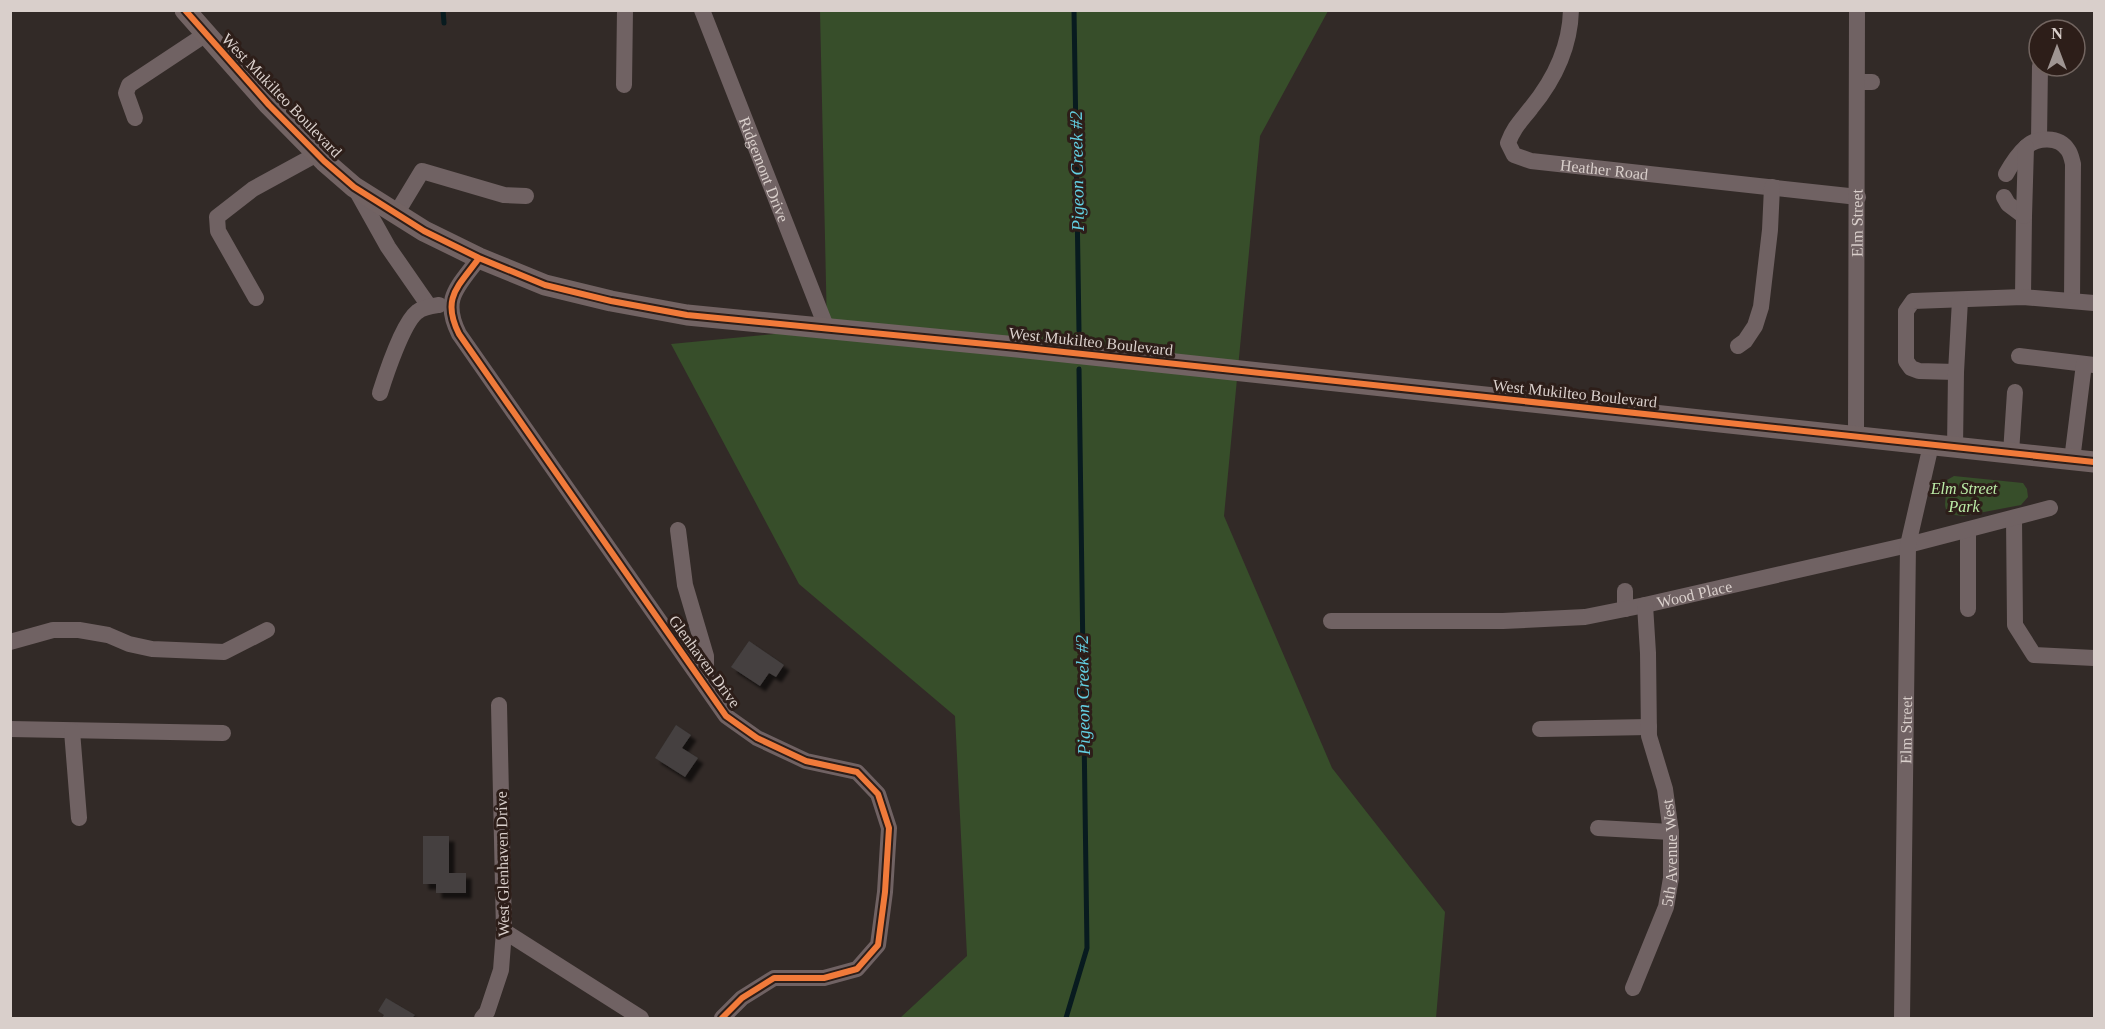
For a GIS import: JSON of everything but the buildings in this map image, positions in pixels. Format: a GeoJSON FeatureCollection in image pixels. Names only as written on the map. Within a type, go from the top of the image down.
{"type":"FeatureCollection","features":[{"type":"Feature","properties":{"kind":"main road","name":"West Mukilteo Boulevard"},"geometry":{"type":"LineString","coordinates":[[185,10],[269,105],[317,154],[354,187],[424,231],[479,258],[545,285],[611,301],[687,315],[1017,347],[2094,462]]}},
{"type":"Feature","properties":{"kind":"street"},"geometry":{"type":"LineString","coordinates":[[624,85],[625,10]]}},
{"type":"Feature","properties":{"kind":"street","name":"Ridgemont Drive"},"geometry":{"type":"LineString","coordinates":[[702,10],[827,329]]}},
{"type":"Feature","properties":{"kind":"street","name":"Heather Road"},"geometry":{"type":"LineString","coordinates":[[1571,10],[1571,25],[1561,62],[1532,108],[1513,128],[1508,143],[1514,155],[1531,161],[1858,197]]}},
{"type":"Feature","properties":{"kind":"street","name":"Elm Street"},"geometry":{"type":"LineString","coordinates":[[1857,10],[1865,82],[1858,197],[1857,436]]}},
{"type":"Feature","properties":{"kind":"street"},"geometry":{"type":"LineString","coordinates":[[135,118],[126,93],[129,85],[206,34]]}},
{"type":"Feature","properties":{"kind":"street"},"geometry":{"type":"LineString","coordinates":[[2023,297],[2024,216],[2039,78]]}},
{"type":"Feature","properties":{"kind":"street"},"geometry":{"type":"LineString","coordinates":[[2006,174],[2032,143],[2054,140],[2062,143],[2069,151],[2073,164],[2072,301]]}},
{"type":"Feature","properties":{"kind":"street"},"geometry":{"type":"LineString","coordinates":[[256,298],[218,231],[217,217],[253,189],[317,154]]}},
{"type":"Feature","properties":{"kind":"street"},"geometry":{"type":"LineString","coordinates":[[396,214],[422,171],[504,195],[526,196]]}},
{"type":"Feature","properties":{"kind":"street"},"geometry":{"type":"LineString","coordinates":[[354,187],[388,247],[429,306]]}},
{"type":"Feature","properties":{"kind":"street"},"geometry":{"type":"LineString","coordinates":[[1738,346],[1745,341],[1755,326],[1761,307],[1770,230],[1772,188]]}},
{"type":"Feature","properties":{"kind":"street"},"geometry":{"type":"LineString","coordinates":[[2004,197],[2008,204],[2024,216]]}},
{"type":"Feature","properties":{"kind":"street"},"geometry":{"type":"LineString","coordinates":[[380,393],[408,324],[417,312],[429,306],[450,304],[455,291],[479,258]]}},
{"type":"Feature","properties":{"kind":"street"},"geometry":{"type":"LineString","coordinates":[[1956,372],[1919,371],[1911,368],[1906,361],[1906,311],[1913,301],[2023,297],[2094,303]]}},
{"type":"Feature","properties":{"kind":"street"},"geometry":{"type":"LineString","coordinates":[[1955,447],[1959,300]]}},
{"type":"Feature","properties":{"kind":"street","name":"Glenhaven Drive"},"geometry":{"type":"LineString","coordinates":[[450,304],[452,320],[459,334],[726,716],[757,738],[806,761],[857,772],[878,794],[889,828],[885,892],[878,945],[857,969],[824,978],[774,978],[742,998],[722,1018]]}},
{"type":"Feature","properties":{"kind":"street"},"geometry":{"type":"LineString","coordinates":[[2019,356],[2089,365],[2072,460]]}},
{"type":"Feature","properties":{"kind":"street"},"geometry":{"type":"LineString","coordinates":[[2011,453],[2015,392]]}},
{"type":"Feature","properties":{"kind":"street","name":"Elm Street"},"geometry":{"type":"LineString","coordinates":[[1902,1018],[1908,545],[1931,445]]}},
{"type":"Feature","properties":{"kind":"street","name":"Wood Place"},"geometry":{"type":"LineString","coordinates":[[1331,621],[1503,621],[1585,617],[1908,545],[2050,508]]}},
{"type":"Feature","properties":{"kind":"street"},"geometry":{"type":"LineString","coordinates":[[2014,518],[2015,625],[2034,655],[2094,658]]}},
{"type":"Feature","properties":{"kind":"street"},"geometry":{"type":"LineString","coordinates":[[678,530],[685,585],[706,656],[706,687]]}},
{"type":"Feature","properties":{"kind":"street"},"geometry":{"type":"LineString","coordinates":[[1968,530],[1968,609]]}},
{"type":"Feature","properties":{"kind":"street"},"geometry":{"type":"LineString","coordinates":[[1625,591],[1625,609]]}},
{"type":"Feature","properties":{"kind":"street","name":"5th Avenue West"},"geometry":{"type":"LineString","coordinates":[[1633,988],[1666,907],[1671,878],[1671,832],[1665,789],[1649,736],[1645,605]]}},
{"type":"Feature","properties":{"kind":"street"},"geometry":{"type":"LineString","coordinates":[[10,642],[53,630],[79,630],[108,635],[129,644],[152,649],[224,652],[267,630]]}},
{"type":"Feature","properties":{"kind":"street","name":"West Glenhaven Drive"},"geometry":{"type":"LineString","coordinates":[[482,1018],[487,1012],[501,970],[504,930],[499,705]]}},
{"type":"Feature","properties":{"kind":"street"},"geometry":{"type":"LineString","coordinates":[[1539,729],[1649,727]]}},
{"type":"Feature","properties":{"kind":"street"},"geometry":{"type":"LineString","coordinates":[[10,729],[223,733]]}},
{"type":"Feature","properties":{"kind":"street"},"geometry":{"type":"LineString","coordinates":[[72,731],[79,818]]}},
{"type":"Feature","properties":{"kind":"street"},"geometry":{"type":"LineString","coordinates":[[1598,828],[1671,832]]}},
{"type":"Feature","properties":{"kind":"street"},"geometry":{"type":"LineString","coordinates":[[504,930],[641,1018]]}},
{"type":"Feature","properties":{"kind":"green space"},"geometry":{"type":"Polygon","coordinates":[[[820,11],[1328,11],[1260,136],[1224,516],[1332,768],[1445,912],[1436,1018],[900,1018],[967,956],[955,716],[799,584],[671,344],[827,329],[820,11]]]}},
{"type":"Feature","properties":{"kind":"green space","name":"Elm Street Park"},"geometry":{"type":"Polygon","coordinates":[[[1954,476],[2023,483],[2028,497],[2021,505],[1963,516],[1947,514],[1945,505],[1947,480],[1954,476]]]}},
{"type":"Feature","properties":{"kind":"waterway"},"geometry":{"type":"LineString","coordinates":[[443,10],[444,23]]}},
{"type":"Feature","properties":{"kind":"waterway","name":"Pigeon Creek #2"},"geometry":{"type":"LineString","coordinates":[[1074,10],[1079,331]]}},
{"type":"Feature","properties":{"kind":"waterway","name":"Pigeon Creek #2"},"geometry":{"type":"LineString","coordinates":[[1066,1018],[1087,948],[1079,369]]}},
{"type":"Feature","properties":{"kind":"cycle path"},"geometry":{"type":"LineString","coordinates":[[185,10],[269,105],[324,161],[354,187],[424,231],[479,258],[545,285],[611,301],[687,315],[1017,347],[2094,462]]}},
{"type":"Feature","properties":{"kind":"cycle path"},"geometry":{"type":"LineString","coordinates":[[479,258],[454,293],[452,311],[459,334],[726,716],[757,738],[806,761],[857,772],[878,794],[889,828],[885,892],[878,945],[857,969],[824,978],[774,978],[742,998],[722,1018]]}}]}
